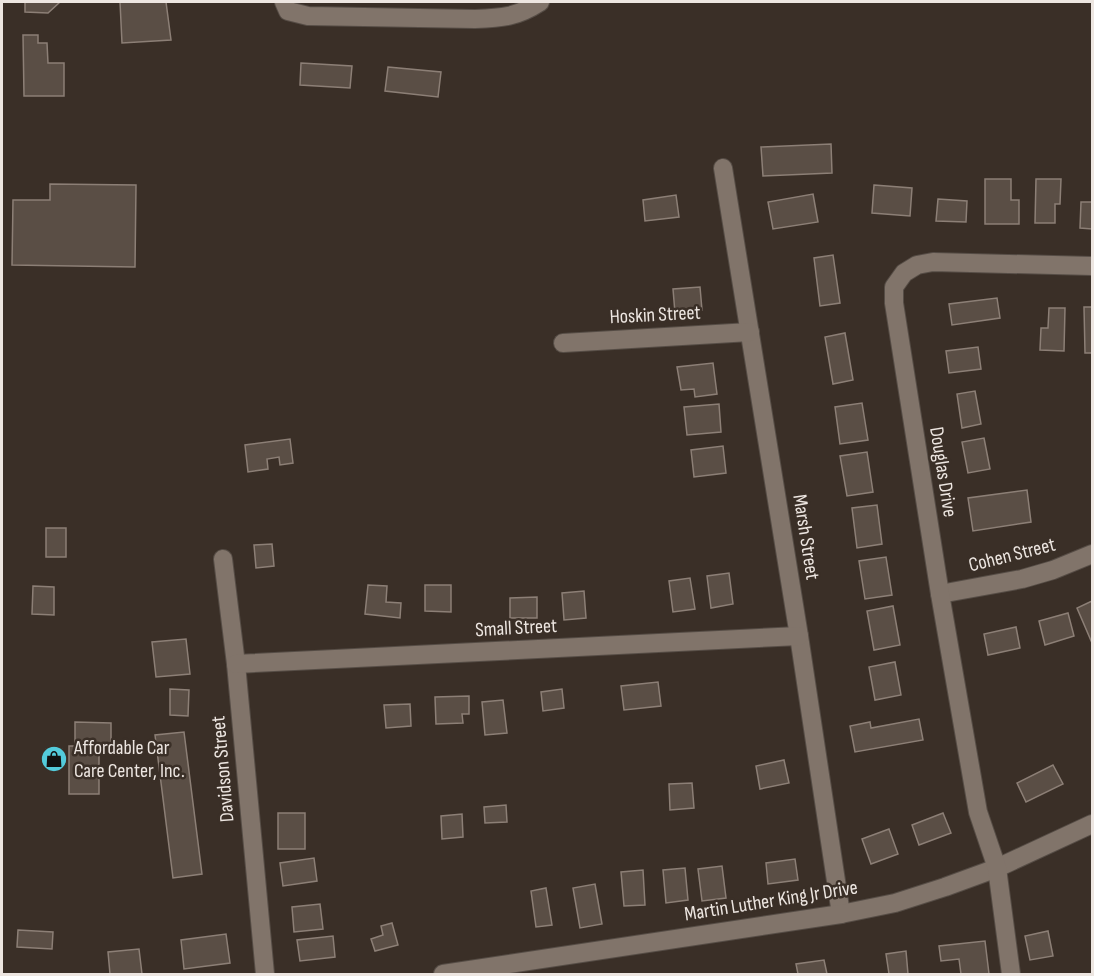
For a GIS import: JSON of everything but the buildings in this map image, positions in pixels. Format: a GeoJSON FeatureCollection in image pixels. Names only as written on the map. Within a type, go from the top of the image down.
{"type":"FeatureCollection","features":[{"type":"Feature","properties":{"kind":"street"},"geometry":{"type":"LineString","coordinates":[[284,2],[288,11],[308,16],[475,20],[501,18],[526,11],[540,2]]}},
{"type":"Feature","properties":{"kind":"street","name":"Marsh Street"},"geometry":{"type":"LineString","coordinates":[[723,168],[842,914]]}},
{"type":"Feature","properties":{"kind":"street","name":"Douglas Drive"},"geometry":{"type":"LineString","coordinates":[[1011,975],[997,868],[978,812],[940,594],[900,346],[894,287],[904,273],[916,265],[933,262],[1092,266]]}},
{"type":"Feature","properties":{"kind":"street","name":"Hoskin Street"},"geometry":{"type":"LineString","coordinates":[[562,343],[750,332]]}},
{"type":"Feature","properties":{"kind":"street","name":"Cohen Street"},"geometry":{"type":"LineString","coordinates":[[940,594],[1022,579],[1053,570],[1092,554]]}},
{"type":"Feature","properties":{"kind":"street","name":"Davidson Street"},"geometry":{"type":"LineString","coordinates":[[223,559],[236,664],[265,975]]}},
{"type":"Feature","properties":{"kind":"street","name":"Small Street"},"geometry":{"type":"LineString","coordinates":[[236,664],[799,636]]}},
{"type":"Feature","properties":{"kind":"street","name":"Martin Luther King Jr Drive"},"geometry":{"type":"LineString","coordinates":[[443,975],[499,970],[842,914],[895,903],[997,868],[1092,824]]}},
{"type":"Feature","properties":{"kind":"place","name":"Affordable Car Care Center, Inc."},"geometry":{"type":"Point","coordinates":[54,759]}}]}
